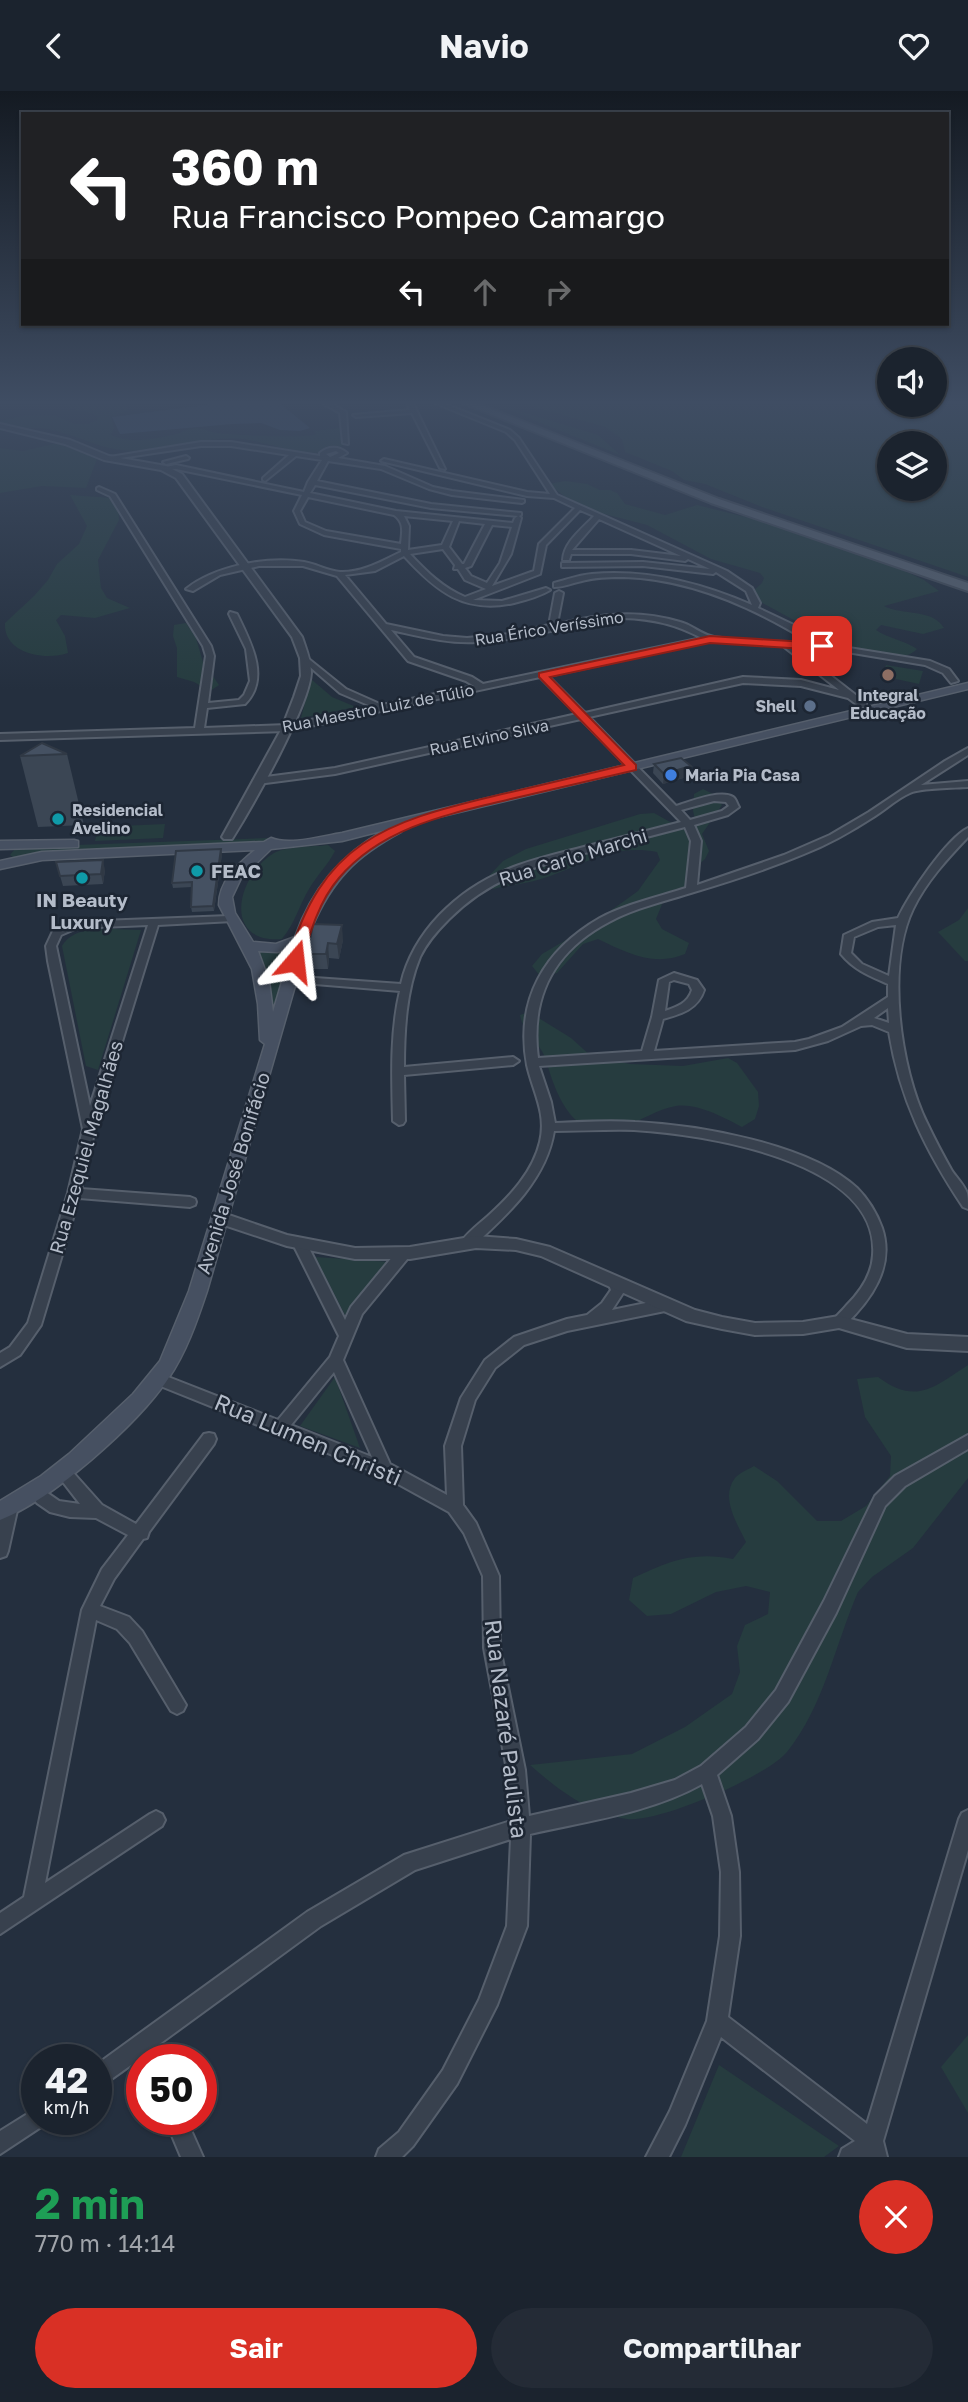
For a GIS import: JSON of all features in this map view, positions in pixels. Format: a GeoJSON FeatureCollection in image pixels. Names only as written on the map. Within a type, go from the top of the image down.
{"type":"FeatureCollection","features":[{"type":"Feature","properties":{"kind":"main road"},"geometry":{"type":"LineString","coordinates":[[706,497],[968,585]]}},
{"type":"Feature","properties":{"kind":"main road"},"geometry":{"type":"LineString","coordinates":[[722,497],[968,585]]}},
{"type":"Feature","properties":{"kind":"main road","name":"Avenida José Bonifácio"},"geometry":{"type":"LineString","coordinates":[[231,841],[343,832],[428,815],[968,678]]}},
{"type":"Feature","properties":{"kind":"main road","name":"Avenida José Bonifácio"},"geometry":{"type":"LineString","coordinates":[[231,841],[268,845],[317,841],[419,812],[968,686]]}},
{"type":"Feature","properties":{"kind":"main road","name":"Avenida José Bonifácio"},"geometry":{"type":"LineString","coordinates":[[5,1509],[64,1473],[136,1404],[158,1379],[176,1345],[200,1281],[267,1064],[301,940],[322,893],[334,875],[359,852],[428,815]]}},
{"type":"Feature","properties":{"kind":"main road"},"geometry":{"type":"LineString","coordinates":[[334,875],[351,844],[343,832]]}},
{"type":"Feature","properties":{"kind":"main road"},"geometry":{"type":"LineString","coordinates":[[267,1064],[264,980],[249,946],[229,919],[225,900],[228,888],[248,862],[282,835]]}},
{"type":"Feature","properties":{"kind":"main road"},"geometry":{"type":"LineString","coordinates":[[0,865],[42,856],[231,841]]}},
{"type":"Feature","properties":{"kind":"main road"},"geometry":{"type":"LineString","coordinates":[[0,845],[231,841],[245,854],[248,862]]}},
{"type":"Feature","properties":{"kind":"main road"},"geometry":{"type":"LineString","coordinates":[[16,861],[10,859],[8,852],[20,845]]}},
{"type":"Feature","properties":{"kind":"main road"},"geometry":{"type":"LineString","coordinates":[[249,946],[277,948],[301,940]]}},
{"type":"Feature","properties":{"kind":"street"},"geometry":{"type":"LineString","coordinates":[[115,497],[207,646],[210,656],[198,731]]}},
{"type":"Feature","properties":{"kind":"street"},"geometry":{"type":"LineString","coordinates":[[195,497],[296,637],[305,658],[306,676],[287,728],[258,781],[231,841]]}},
{"type":"Feature","properties":{"kind":"street"},"geometry":{"type":"LineString","coordinates":[[304,497],[297,511],[298,517],[310,528],[324,533],[405,550],[445,547]]}},
{"type":"Feature","properties":{"kind":"street"},"geometry":{"type":"LineString","coordinates":[[326,497],[396,513],[516,525]]}},
{"type":"Feature","properties":{"kind":"street"},"geometry":{"type":"LineString","coordinates":[[388,497],[431,506],[519,514]]}},
{"type":"Feature","properties":{"kind":"street"},"geometry":{"type":"LineString","coordinates":[[490,588],[516,525],[524,497]]}},
{"type":"Feature","properties":{"kind":"street"},"geometry":{"type":"LineString","coordinates":[[558,497],[724,573],[749,590],[756,603],[754,610]]}},
{"type":"Feature","properties":{"kind":"street"},"geometry":{"type":"LineString","coordinates":[[463,601],[490,588],[537,572],[543,544],[578,508]]}},
{"type":"Feature","properties":{"kind":"street"},"geometry":{"type":"LineString","coordinates":[[396,513],[402,516],[407,526],[405,550],[440,589],[463,601],[504,603],[588,578],[619,576],[673,580],[698,586],[788,625],[822,646]]}},
{"type":"Feature","properties":{"kind":"street"},"geometry":{"type":"LineString","coordinates":[[553,626],[557,603],[556,588],[567,552],[598,516]]}},
{"type":"Feature","properties":{"kind":"street"},"geometry":{"type":"LineString","coordinates":[[445,547],[457,519]]}},
{"type":"Feature","properties":{"kind":"street"},"geometry":{"type":"LineString","coordinates":[[457,567],[467,566],[489,523]]}},
{"type":"Feature","properties":{"kind":"street"},"geometry":{"type":"LineString","coordinates":[[445,547],[457,567],[468,578],[490,588]]}},
{"type":"Feature","properties":{"kind":"street"},"geometry":{"type":"LineString","coordinates":[[176,594],[218,573],[246,566],[303,564],[340,574],[372,569],[405,550]]}},
{"type":"Feature","properties":{"kind":"street"},"geometry":{"type":"LineString","coordinates":[[567,552],[631,552],[699,561]]}},
{"type":"Feature","properties":{"kind":"street"},"geometry":{"type":"LineString","coordinates":[[565,565],[643,564],[724,573]]}},
{"type":"Feature","properties":{"kind":"street"},"geometry":{"type":"LineString","coordinates":[[340,574],[411,659],[460,676],[481,687]]}},
{"type":"Feature","properties":{"kind":"street"},"geometry":{"type":"LineString","coordinates":[[203,706],[242,702],[248,696],[254,681],[250,649],[233,614]]}},
{"type":"Feature","properties":{"kind":"street","name":"Rua Érico Veríssimo"},"geometry":{"type":"LineString","coordinates":[[383,626],[447,639],[482,640],[633,614],[676,622],[710,639]]}},
{"type":"Feature","properties":{"kind":"street"},"geometry":{"type":"LineString","coordinates":[[394,641],[398,636],[412,631]]}},
{"type":"Feature","properties":{"kind":"street"},"geometry":{"type":"LineString","coordinates":[[710,639],[822,646],[927,663],[946,671],[954,681]]}},
{"type":"Feature","properties":{"kind":"street","name":"Rua Maestro Luiz de Túlio"},"geometry":{"type":"LineString","coordinates":[[0,737],[287,728],[710,639]]}},
{"type":"Feature","properties":{"kind":"street"},"geometry":{"type":"LineString","coordinates":[[786,643],[863,705]]}},
{"type":"Feature","properties":{"kind":"street"},"geometry":{"type":"LineString","coordinates":[[305,658],[342,691],[381,708]]}},
{"type":"Feature","properties":{"kind":"street"},"geometry":{"type":"LineString","coordinates":[[801,683],[818,680],[823,672]]}},
{"type":"Feature","properties":{"kind":"street"},"geometry":{"type":"LineString","coordinates":[[306,676],[324,675]]}},
{"type":"Feature","properties":{"kind":"street"},"geometry":{"type":"LineString","coordinates":[[543,675],[688,823],[696,841],[692,881]]}},
{"type":"Feature","properties":{"kind":"street"},"geometry":{"type":"LineString","coordinates":[[460,676],[524,679]]}},
{"type":"Feature","properties":{"kind":"street"},"geometry":{"type":"LineString","coordinates":[[460,676],[467,685],[467,690]]}},
{"type":"Feature","properties":{"kind":"street","name":"Rua Elvino Silva"},"geometry":{"type":"LineString","coordinates":[[258,781],[335,771],[743,680],[801,683],[852,696]]}},
{"type":"Feature","properties":{"kind":"street"},"geometry":{"type":"LineString","coordinates":[[692,881],[708,885],[824,842],[866,818],[934,770],[968,751]]}},
{"type":"Feature","properties":{"kind":"street"},"geometry":{"type":"LineString","coordinates":[[934,770],[965,784]]}},
{"type":"Feature","properties":{"kind":"street"},"geometry":{"type":"LineString","coordinates":[[908,789],[965,784]]}},
{"type":"Feature","properties":{"kind":"street","name":"Rua Carlo Marchi"},"geometry":{"type":"LineString","coordinates":[[400,1121],[398,1072],[405,988],[416,954],[440,922],[497,877],[565,855],[732,810],[733,803],[715,798],[675,809]]}},
{"type":"Feature","properties":{"kind":"street"},"geometry":{"type":"LineString","coordinates":[[966,835],[917,891],[902,921],[891,1000],[903,1075],[918,1118],[943,1168],[968,1204]]}},
{"type":"Feature","properties":{"kind":"street"},"geometry":{"type":"LineString","coordinates":[[468,1243],[510,1204],[542,1153],[549,1127],[547,1106],[533,1062],[530,1014],[537,986],[551,964],[582,933],[606,919],[692,881],[729,878]]}},
{"type":"Feature","properties":{"kind":"street"},"geometry":{"type":"LineString","coordinates":[[89,1129],[51,946],[57,933],[75,925],[229,919]]}},
{"type":"Feature","properties":{"kind":"street"},"geometry":{"type":"LineString","coordinates":[[893,982],[858,966],[846,954],[846,945],[849,935],[861,928],[902,921]]}},
{"type":"Feature","properties":{"kind":"street","name":"Rua Ezequiel Magalhães"},"geometry":{"type":"LineString","coordinates":[[0,1361],[15,1350],[34,1325],[74,1193],[89,1129],[154,922]]}},
{"type":"Feature","properties":{"kind":"street"},"geometry":{"type":"LineString","coordinates":[[315,981],[405,988]]}},
{"type":"Feature","properties":{"kind":"street"},"geometry":{"type":"LineString","coordinates":[[533,1062],[795,1046],[830,1039],[891,1000]]}},
{"type":"Feature","properties":{"kind":"street"},"geometry":{"type":"LineString","coordinates":[[647,1056],[658,1017]]}},
{"type":"Feature","properties":{"kind":"street"},"geometry":{"type":"LineString","coordinates":[[860,1022],[873,1021],[894,1030]]}},
{"type":"Feature","properties":{"kind":"street"},"geometry":{"type":"LineString","coordinates":[[398,1072],[513,1061]]}},
{"type":"Feature","properties":{"kind":"street"},"geometry":{"type":"LineString","coordinates":[[549,1127],[636,1126],[760,1147],[817,1168],[850,1189],[870,1213],[881,1242],[879,1266],[868,1290],[861,1302],[839,1322]]}},
{"type":"Feature","properties":{"kind":"street"},"geometry":{"type":"LineString","coordinates":[[74,1193],[190,1202]]}},
{"type":"Feature","properties":{"kind":"street"},"geometry":{"type":"LineString","coordinates":[[220,1217],[301,1246],[331,1251],[403,1254],[468,1243],[497,1242],[545,1251],[692,1316],[755,1329],[803,1328],[839,1322],[906,1341],[968,1344]]}},
{"type":"Feature","properties":{"kind":"street"},"geometry":{"type":"LineString","coordinates":[[301,1246],[345,1334]]}},
{"type":"Feature","properties":{"kind":"street"},"geometry":{"type":"LineString","coordinates":[[281,1427],[336,1360],[356,1311],[403,1254]]}},
{"type":"Feature","properties":{"kind":"street"},"geometry":{"type":"LineString","coordinates":[[590,1320],[612,1300],[618,1290],[615,1282]]}},
{"type":"Feature","properties":{"kind":"street"},"geometry":{"type":"LineString","coordinates":[[455,1507],[453,1446],[468,1398],[490,1364],[519,1341],[590,1320],[665,1304]]}},
{"type":"Feature","properties":{"kind":"street"},"geometry":{"type":"LineString","coordinates":[[336,1360],[385,1469]]}},
{"type":"Feature","properties":{"kind":"street","name":"Rua Lumen Christi"},"geometry":{"type":"LineString","coordinates":[[158,1379],[385,1469],[455,1507]]}},
{"type":"Feature","properties":{"kind":"street"},"geometry":{"type":"LineString","coordinates":[[32,1903],[90,1610],[108,1574],[209,1439]]}},
{"type":"Feature","properties":{"kind":"street"},"geometry":{"type":"LineString","coordinates":[[155,2044],[314,1919],[411,1862],[522,1827],[631,1802],[678,1788],[708,1772],[752,1733],[782,1696],[830,1607],[880,1501],[900,1481],[968,1441]]}},
{"type":"Feature","properties":{"kind":"street"},"geometry":{"type":"LineString","coordinates":[[64,1473],[95,1511],[114,1523],[141,1533]]}},
{"type":"Feature","properties":{"kind":"street"},"geometry":{"type":"LineString","coordinates":[[427,1492],[454,1483]]}},
{"type":"Feature","properties":{"kind":"street"},"geometry":{"type":"LineString","coordinates":[[36,1492],[46,1503],[63,1511],[95,1511]]}},
{"type":"Feature","properties":{"kind":"street","name":"Rua Nazaré Paulista"},"geometry":{"type":"LineString","coordinates":[[387,2157],[406,2139],[450,2077],[487,2005],[517,1926],[522,1827],[516,1770],[492,1648],[491,1576],[470,1528],[455,1507]]}},
{"type":"Feature","properties":{"kind":"street"},"geometry":{"type":"LineString","coordinates":[[0,1551],[5,1509]]}},
{"type":"Feature","properties":{"kind":"street"},"geometry":{"type":"LineString","coordinates":[[90,1610],[123,1623],[136,1637],[177,1705]]}},
{"type":"Feature","properties":{"kind":"street"},"geometry":{"type":"LineString","coordinates":[[657,2157],[678,2117],[717,2021],[730,1936],[730,1872],[722,1816],[708,1772]]}},
{"type":"Feature","properties":{"kind":"street"},"geometry":{"type":"LineString","coordinates":[[874,2149],[968,1819]]}},
{"type":"Feature","properties":{"kind":"street"},"geometry":{"type":"LineString","coordinates":[[0,1924],[156,1820]]}},
{"type":"Feature","properties":{"kind":"street"},"geometry":{"type":"LineString","coordinates":[[717,2021],[874,2149]]}},
{"type":"Feature","properties":{"kind":"street"},"geometry":{"type":"LineString","coordinates":[[0,2143],[21,2129]]}},
{"type":"Feature","properties":{"kind":"street"},"geometry":{"type":"LineString","coordinates":[[182,2135],[192,2157]]}},
{"type":"Feature","properties":{"kind":"street"},"geometry":{"type":"LineString","coordinates":[[850,2157],[874,2149]]}},
{"type":"Feature","properties":{"kind":"green space"},"geometry":{"type":"Polygon","coordinates":[[[71,497],[112,498],[118,507],[119,520],[98,560],[101,588],[107,598],[130,608],[95,618],[61,615],[56,620],[65,636],[68,653],[38,655],[18,648],[6,634],[5,623],[34,596],[57,564],[79,544],[87,526],[71,497]]]}},
{"type":"Feature","properties":{"kind":"green space"},"geometry":{"type":"Polygon","coordinates":[[[566,497],[620,497],[625,504],[665,515],[697,505],[807,532],[840,549],[883,561],[924,580],[939,591],[884,606],[925,615],[939,622],[944,628],[923,634],[881,625],[876,630],[917,649],[903,656],[884,656],[861,650],[836,641],[755,599],[750,594],[762,583],[764,578],[760,573],[711,559],[647,525],[593,511],[566,497]]]}},
{"type":"Feature","properties":{"kind":"green space"},"geometry":{"type":"Polygon","coordinates":[[[738,497],[877,497],[877,501],[947,501],[947,497],[968,497],[968,577],[738,497]]]}},
{"type":"Feature","properties":{"kind":"green space"},"geometry":{"type":"Polygon","coordinates":[[[186,623],[196,638],[203,662],[219,685],[210,691],[177,677],[174,625],[186,623]]]}},
{"type":"Feature","properties":{"kind":"green space"},"geometry":{"type":"Polygon","coordinates":[[[886,665],[923,671],[919,684],[882,676],[886,665]]]}},
{"type":"Feature","properties":{"kind":"green space"},"geometry":{"type":"Polygon","coordinates":[[[311,679],[332,697],[356,707],[301,718],[311,679]]]}},
{"type":"Feature","properties":{"kind":"green space"},"geometry":{"type":"Polygon","coordinates":[[[703,789],[715,795],[722,805],[702,834],[709,851],[697,866],[697,885],[663,902],[656,919],[662,929],[689,943],[685,954],[674,958],[651,959],[598,939],[583,944],[557,973],[540,976],[532,966],[542,954],[588,927],[638,891],[660,860],[657,852],[640,850],[611,853],[541,879],[493,889],[488,877],[503,861],[526,849],[640,814],[654,813],[688,832],[697,827],[693,811],[694,794],[703,789]]]}},
{"type":"Feature","properties":{"kind":"green space"},"geometry":{"type":"Polygon","coordinates":[[[165,824],[163,838],[95,841],[98,827],[165,824]]]}},
{"type":"Feature","properties":{"kind":"green space"},"geometry":{"type":"Polygon","coordinates":[[[269,838],[263,843],[16,859],[10,855],[21,847],[269,838]]]}},
{"type":"Feature","properties":{"kind":"green space"},"geometry":{"type":"Polygon","coordinates":[[[328,845],[335,851],[309,889],[282,939],[263,938],[250,931],[243,920],[241,906],[244,891],[261,863],[279,851],[328,845]]]}},
{"type":"Feature","properties":{"kind":"green space"},"geometry":{"type":"Polygon","coordinates":[[[968,908],[968,961],[965,961],[938,932],[959,920],[968,908]]]}},
{"type":"Feature","properties":{"kind":"green space"},"geometry":{"type":"Polygon","coordinates":[[[87,930],[141,930],[98,1070],[86,1066],[62,946],[68,938],[87,930]]]}},
{"type":"Feature","properties":{"kind":"green space"},"geometry":{"type":"Polygon","coordinates":[[[293,950],[272,1024],[270,980],[257,952],[280,953],[293,950]]]}},
{"type":"Feature","properties":{"kind":"green space"},"geometry":{"type":"Polygon","coordinates":[[[529,1012],[571,1038],[591,1056],[630,1064],[683,1066],[728,1058],[737,1063],[758,1092],[759,1106],[755,1119],[742,1127],[710,1112],[676,1106],[609,1131],[594,1130],[582,1125],[563,1104],[544,1054],[522,1022],[520,1015],[529,1012]]]}},
{"type":"Feature","properties":{"kind":"green space"},"geometry":{"type":"Polygon","coordinates":[[[315,1257],[390,1262],[345,1315],[315,1257]]]}},
{"type":"Feature","properties":{"kind":"green space"},"geometry":{"type":"Polygon","coordinates":[[[968,1365],[968,1478],[913,1548],[872,1577],[858,1592],[820,1695],[800,1734],[787,1752],[758,1774],[711,1796],[662,1814],[627,1819],[587,1806],[551,1783],[530,1765],[632,1754],[685,1727],[732,1694],[740,1672],[737,1646],[745,1625],[768,1614],[770,1592],[746,1586],[716,1592],[671,1614],[647,1616],[629,1600],[633,1578],[681,1559],[706,1556],[733,1559],[746,1542],[735,1519],[729,1494],[737,1476],[754,1466],[777,1481],[817,1521],[841,1521],[866,1506],[890,1476],[891,1456],[865,1417],[857,1379],[878,1377],[903,1390],[914,1392],[945,1381],[968,1365]]]}},
{"type":"Feature","properties":{"kind":"green space"},"geometry":{"type":"Polygon","coordinates":[[[335,1377],[360,1448],[300,1426],[335,1377]]]}},
{"type":"Feature","properties":{"kind":"green space"},"geometry":{"type":"Polygon","coordinates":[[[968,2035],[968,2113],[941,2067],[968,2035]]]}},
{"type":"Feature","properties":{"kind":"green space"},"geometry":{"type":"Polygon","coordinates":[[[719,2065],[839,2146],[824,2157],[681,2157],[719,2065]]]}},
{"type":"Feature","properties":{"kind":"building"},"geometry":{"type":"Polygon","coordinates":[[[42,743],[67,754],[20,756],[42,743]]]}},
{"type":"Feature","properties":{"kind":"building"},"geometry":{"type":"Polygon","coordinates":[[[681,758],[691,766],[664,774],[654,764],[681,758]]]}},
{"type":"Feature","properties":{"kind":"building","name":"FEAC"},"geometry":{"type":"Polygon","coordinates":[[[221,849],[213,906],[191,907],[192,882],[172,883],[176,851],[221,849]]]}},
{"type":"Feature","properties":{"kind":"building"},"geometry":{"type":"Polygon","coordinates":[[[103,860],[101,874],[60,876],[56,862],[103,860]]]}},
{"type":"Feature","properties":{"kind":"building"},"geometry":{"type":"Polygon","coordinates":[[[313,924],[342,925],[337,944],[328,943],[326,954],[307,954],[313,924]]]}},
{"type":"Feature","properties":{"kind":"place","name":"Integral Educação"},"geometry":{"type":"Point","coordinates":[888,675]}},
{"type":"Feature","properties":{"kind":"place","name":"Shell"},"geometry":{"type":"Point","coordinates":[810,706]}},
{"type":"Feature","properties":{"kind":"place","name":"Maria Pia Casa"},"geometry":{"type":"Point","coordinates":[671,775]}},
{"type":"Feature","properties":{"kind":"place","name":"Residencial Avelino"},"geometry":{"type":"Point","coordinates":[58,819]}},
{"type":"Feature","properties":{"kind":"place","name":"FEAC"},"geometry":{"type":"Point","coordinates":[197,871]}},
{"type":"Feature","properties":{"kind":"place","name":"IN Beauty Luxury"},"geometry":{"type":"Point","coordinates":[82,878]}},
{"type":"Feature","properties":{"kind":"route"},"geometry":{"type":"LineString","coordinates":[[295,961],[303,932],[334,875],[359,852],[394,831],[428,815],[632,767],[543,675],[710,639],[822,646]]}}]}
